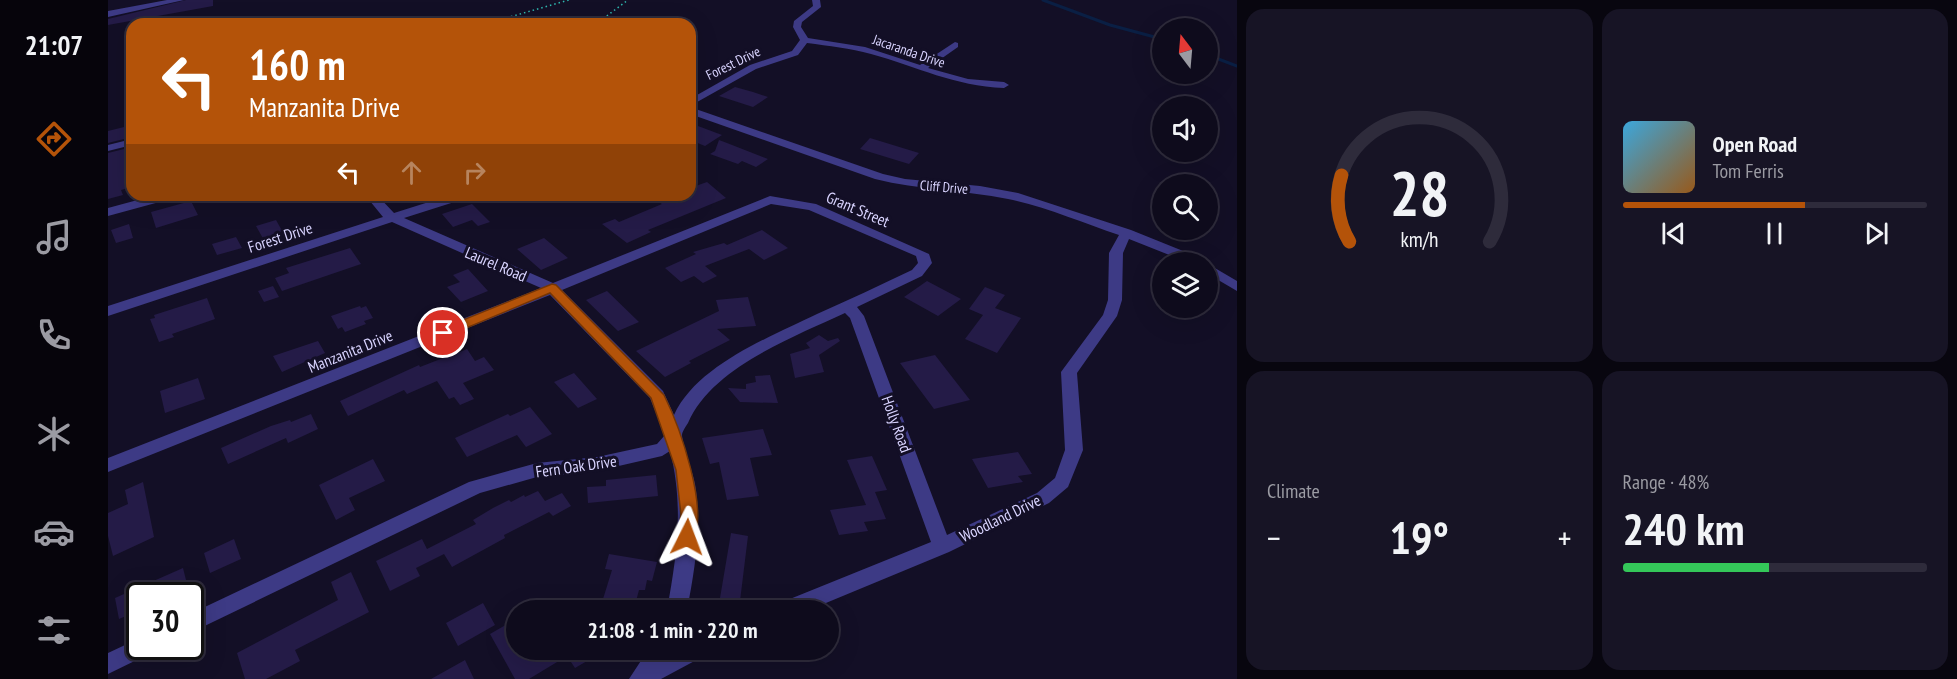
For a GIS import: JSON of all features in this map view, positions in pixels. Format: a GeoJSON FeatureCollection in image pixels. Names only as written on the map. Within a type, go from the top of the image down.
{"type":"FeatureCollection","features":[{"type":"Feature","properties":{"kind":"street"},"geometry":{"type":"LineString","coordinates":[[108,14],[180,0]]}},
{"type":"Feature","properties":{"kind":"street"},"geometry":{"type":"LineString","coordinates":[[805,40],[797,24],[802,17],[817,7],[816,0]]}},
{"type":"Feature","properties":{"kind":"street","name":"Jacaranda Drive"},"geometry":{"type":"LineString","coordinates":[[805,40],[874,52],[962,82],[1004,85]]}},
{"type":"Feature","properties":{"kind":"street","name":"Forest Drive"},"geometry":{"type":"LineString","coordinates":[[696,100],[753,67],[789,56],[798,50],[805,40]]}},
{"type":"Feature","properties":{"kind":"street"},"geometry":{"type":"LineString","coordinates":[[920,69],[955,45]]}},
{"type":"Feature","properties":{"kind":"street","name":"Cliff Drive"},"geometry":{"type":"LineString","coordinates":[[696,112],[838,165],[905,183],[980,190],[1014,196],[1126,233],[1173,252]]}},
{"type":"Feature","properties":{"kind":"street"},"geometry":{"type":"LineString","coordinates":[[108,148],[126,144]]}},
{"type":"Feature","properties":{"kind":"street","name":"Grant Street"},"geometry":{"type":"LineString","coordinates":[[770,200],[812,207],[922,254],[925,263],[916,273],[846,305]]}},
{"type":"Feature","properties":{"kind":"street","name":"Manzanita Drive"},"geometry":{"type":"LineString","coordinates":[[108,465],[404,349],[770,200]]}},
{"type":"Feature","properties":{"kind":"street"},"geometry":{"type":"LineString","coordinates":[[108,212],[148,201]]}},
{"type":"Feature","properties":{"kind":"street","name":"Laurel Road"},"geometry":{"type":"LineString","coordinates":[[376,201],[385,213],[393,218],[552,288],[657,395],[684,470],[689,515],[678,600]]}},
{"type":"Feature","properties":{"kind":"street","name":"Forest Drive"},"geometry":{"type":"LineString","coordinates":[[108,310],[445,201]]}},
{"type":"Feature","properties":{"kind":"street","name":"Woodland Drive"},"geometry":{"type":"LineString","coordinates":[[811,600],[942,546],[1043,498],[1062,482],[1074,450],[1069,372],[1110,316],[1115,300],[1116,253],[1126,233]]}},
{"type":"Feature","properties":{"kind":"street"},"geometry":{"type":"LineString","coordinates":[[1218,275],[1237,287]]}},
{"type":"Feature","properties":{"kind":"street"},"geometry":{"type":"LineString","coordinates":[[673,437],[685,410],[698,392],[724,371],[761,347],[846,305]]}},
{"type":"Feature","properties":{"kind":"street","name":"Holly Road"},"geometry":{"type":"LineString","coordinates":[[846,305],[857,316],[942,546]]}},
{"type":"Feature","properties":{"kind":"street","name":"Fern Oak Drive"},"geometry":{"type":"LineString","coordinates":[[204,617],[475,487],[537,470],[597,464],[642,456],[662,449],[673,437]]}},
{"type":"Feature","properties":{"kind":"street"},"geometry":{"type":"LineString","coordinates":[[108,664],[126,655]]}},
{"type":"Feature","properties":{"kind":"street"},"geometry":{"type":"LineString","coordinates":[[641,679],[653,660]]}},
{"type":"Feature","properties":{"kind":"street"},"geometry":{"type":"LineString","coordinates":[[641,679],[676,660]]}},
{"type":"Feature","properties":{"kind":"path"},"geometry":{"type":"LineString","coordinates":[[506,18],[570,0]]}},
{"type":"Feature","properties":{"kind":"path"},"geometry":{"type":"LineString","coordinates":[[604,18],[628,0]]}},
{"type":"Feature","properties":{"kind":"building"},"geometry":{"type":"Polygon","coordinates":[[[186,0],[213,0],[213,6],[147,18],[126,18],[126,22],[108,25],[108,19],[186,0]]]}},
{"type":"Feature","properties":{"kind":"building"},"geometry":{"type":"Polygon","coordinates":[[[735,87],[768,97],[753,107],[719,96],[735,87]]]}},
{"type":"Feature","properties":{"kind":"building"},"geometry":{"type":"Polygon","coordinates":[[[696,125],[722,135],[705,146],[696,142],[696,125]]]}},
{"type":"Feature","properties":{"kind":"building"},"geometry":{"type":"Polygon","coordinates":[[[126,126],[126,138],[108,143],[108,131],[126,126]]]}},
{"type":"Feature","properties":{"kind":"building"},"geometry":{"type":"Polygon","coordinates":[[[870,138],[919,153],[909,164],[860,149],[870,138]]]}},
{"type":"Feature","properties":{"kind":"building"},"geometry":{"type":"Polygon","coordinates":[[[719,140],[768,159],[756,167],[742,161],[738,164],[710,154],[715,151],[719,140]]]}},
{"type":"Feature","properties":{"kind":"building"},"geometry":{"type":"Polygon","coordinates":[[[126,148],[126,189],[121,190],[123,195],[108,199],[108,153],[126,148]]]}},
{"type":"Feature","properties":{"kind":"building"},"geometry":{"type":"Polygon","coordinates":[[[707,182],[726,198],[648,230],[651,232],[627,243],[602,224],[615,219],[619,222],[662,204],[657,201],[696,201],[696,186],[707,182]]]}},
{"type":"Feature","properties":{"kind":"building"},"geometry":{"type":"Polygon","coordinates":[[[191,201],[198,215],[156,228],[151,212],[191,201]]]}},
{"type":"Feature","properties":{"kind":"building"},"geometry":{"type":"Polygon","coordinates":[[[472,204],[490,222],[478,226],[472,220],[453,227],[442,214],[472,204]]]}},
{"type":"Feature","properties":{"kind":"building"},"geometry":{"type":"Polygon","coordinates":[[[276,220],[285,236],[265,242],[256,226],[276,220]]]}},
{"type":"Feature","properties":{"kind":"building"},"geometry":{"type":"Polygon","coordinates":[[[129,224],[133,238],[116,243],[111,230],[129,224]]]}},
{"type":"Feature","properties":{"kind":"building"},"geometry":{"type":"Polygon","coordinates":[[[762,230],[788,248],[764,260],[749,249],[705,266],[717,276],[703,283],[694,276],[681,282],[665,268],[696,254],[693,252],[724,243],[727,245],[762,230]]]}},
{"type":"Feature","properties":{"kind":"building"},"geometry":{"type":"Polygon","coordinates":[[[236,237],[242,248],[217,255],[212,244],[236,237]]]}},
{"type":"Feature","properties":{"kind":"building"},"geometry":{"type":"Polygon","coordinates":[[[544,238],[568,258],[541,270],[517,249],[544,238]]]}},
{"type":"Feature","properties":{"kind":"building"},"geometry":{"type":"Polygon","coordinates":[[[350,248],[361,264],[282,291],[275,278],[289,273],[286,268],[350,248]]]}},
{"type":"Feature","properties":{"kind":"building"},"geometry":{"type":"Polygon","coordinates":[[[468,269],[488,291],[461,302],[447,287],[460,282],[453,275],[468,269]]]}},
{"type":"Feature","properties":{"kind":"building"},"geometry":{"type":"Polygon","coordinates":[[[927,281],[961,299],[938,316],[904,297],[927,281]]]}},
{"type":"Feature","properties":{"kind":"building"},"geometry":{"type":"Polygon","coordinates":[[[273,286],[279,297],[264,302],[258,291],[273,286]]]}},
{"type":"Feature","properties":{"kind":"building"},"geometry":{"type":"Polygon","coordinates":[[[985,287],[1005,295],[995,308],[1021,318],[997,353],[965,339],[983,315],[969,309],[985,287]]]}},
{"type":"Feature","properties":{"kind":"building"},"geometry":{"type":"Polygon","coordinates":[[[607,291],[639,322],[618,331],[586,300],[607,291]]]}},
{"type":"Feature","properties":{"kind":"building"},"geometry":{"type":"Polygon","coordinates":[[[748,297],[756,326],[717,329],[730,340],[689,361],[691,363],[665,377],[636,351],[719,311],[716,300],[748,297]]]}},
{"type":"Feature","properties":{"kind":"building"},"geometry":{"type":"Polygon","coordinates":[[[207,298],[215,319],[172,334],[174,337],[159,342],[150,319],[155,318],[154,315],[207,298]]]}},
{"type":"Feature","properties":{"kind":"building"},"geometry":{"type":"Polygon","coordinates":[[[360,306],[361,308],[366,306],[373,318],[364,321],[366,324],[345,332],[342,327],[338,329],[331,316],[360,306]]]}},
{"type":"Feature","properties":{"kind":"building"},"geometry":{"type":"Polygon","coordinates":[[[819,335],[828,341],[838,338],[840,341],[819,355],[824,372],[795,378],[790,354],[810,348],[806,343],[819,335]]]}},
{"type":"Feature","properties":{"kind":"building"},"geometry":{"type":"Polygon","coordinates":[[[318,341],[325,353],[282,372],[273,356],[318,341]]]}},
{"type":"Feature","properties":{"kind":"building"},"geometry":{"type":"Polygon","coordinates":[[[467,349],[475,361],[484,357],[494,370],[463,383],[474,399],[460,405],[454,397],[449,399],[437,381],[407,394],[404,390],[348,416],[340,401],[419,365],[420,367],[443,358],[441,355],[453,351],[455,354],[467,349]]]}},
{"type":"Feature","properties":{"kind":"building"},"geometry":{"type":"Polygon","coordinates":[[[935,355],[970,400],[934,409],[900,363],[935,355]]]}},
{"type":"Feature","properties":{"kind":"building"},"geometry":{"type":"Polygon","coordinates":[[[574,373],[597,399],[578,408],[554,382],[574,373]]]}},
{"type":"Feature","properties":{"kind":"building"},"geometry":{"type":"Polygon","coordinates":[[[770,375],[778,403],[740,402],[728,388],[746,389],[746,384],[756,382],[755,376],[770,375]]]}},
{"type":"Feature","properties":{"kind":"building"},"geometry":{"type":"Polygon","coordinates":[[[198,378],[205,399],[165,413],[160,391],[198,378]]]}},
{"type":"Feature","properties":{"kind":"building"},"geometry":{"type":"Polygon","coordinates":[[[530,407],[552,434],[526,447],[517,435],[467,457],[455,438],[508,414],[510,416],[530,407]]]}},
{"type":"Feature","properties":{"kind":"building"},"geometry":{"type":"Polygon","coordinates":[[[311,414],[318,429],[288,443],[286,438],[228,464],[221,448],[271,426],[290,420],[291,422],[311,414]]]}},
{"type":"Feature","properties":{"kind":"building"},"geometry":{"type":"Polygon","coordinates":[[[763,429],[772,455],[750,458],[759,496],[727,500],[719,462],[710,464],[702,438],[763,429]]]}},
{"type":"Feature","properties":{"kind":"building"},"geometry":{"type":"Polygon","coordinates":[[[1018,452],[1032,474],[1018,476],[1023,482],[988,488],[972,459],[1018,452]]]}},
{"type":"Feature","properties":{"kind":"building"},"geometry":{"type":"Polygon","coordinates":[[[872,456],[887,490],[875,492],[886,519],[864,522],[868,531],[839,535],[830,510],[866,505],[847,460],[872,456]]]}},
{"type":"Feature","properties":{"kind":"building"},"geometry":{"type":"Polygon","coordinates":[[[373,459],[385,481],[349,498],[355,510],[336,520],[319,485],[373,459]]]}},
{"type":"Feature","properties":{"kind":"building"},"geometry":{"type":"Polygon","coordinates":[[[656,475],[658,496],[588,503],[587,487],[606,486],[606,480],[656,475]]]}},
{"type":"Feature","properties":{"kind":"building"},"geometry":{"type":"Polygon","coordinates":[[[143,482],[154,537],[113,556],[108,536],[108,513],[128,504],[125,490],[143,482]]]}},
{"type":"Feature","properties":{"kind":"building"},"geometry":{"type":"Polygon","coordinates":[[[538,491],[545,501],[562,493],[571,506],[553,516],[549,512],[504,535],[505,538],[452,567],[444,554],[416,568],[420,576],[390,591],[376,561],[422,539],[427,549],[476,524],[473,520],[493,508],[509,500],[511,502],[538,491]]]}},
{"type":"Feature","properties":{"kind":"building"},"geometry":{"type":"Polygon","coordinates":[[[731,533],[748,536],[740,600],[720,598],[731,533]]]}},
{"type":"Feature","properties":{"kind":"building"},"geometry":{"type":"Polygon","coordinates":[[[234,539],[241,559],[210,573],[204,553],[234,539]]]}},
{"type":"Feature","properties":{"kind":"building"},"geometry":{"type":"Polygon","coordinates":[[[609,554],[657,562],[652,581],[647,580],[645,590],[639,590],[636,600],[603,599],[612,570],[605,569],[609,554]]]}},
{"type":"Feature","properties":{"kind":"building"},"geometry":{"type":"Polygon","coordinates":[[[183,568],[186,582],[151,582],[183,568]]]}},
{"type":"Feature","properties":{"kind":"building"},"geometry":{"type":"Polygon","coordinates":[[[351,572],[369,612],[295,650],[300,661],[266,679],[245,679],[237,653],[338,600],[331,582],[351,572]]]}},
{"type":"Feature","properties":{"kind":"building"},"geometry":{"type":"Polygon","coordinates":[[[126,593],[126,616],[119,619],[115,598],[126,593]]]}},
{"type":"Feature","properties":{"kind":"building"},"geometry":{"type":"Polygon","coordinates":[[[483,603],[495,625],[458,646],[446,623],[483,603]]]}},
{"type":"Feature","properties":{"kind":"building"},"geometry":{"type":"Polygon","coordinates":[[[506,625],[506,660],[560,660],[529,679],[515,679],[490,634],[506,625]]]}},
{"type":"Feature","properties":{"kind":"building"},"geometry":{"type":"Polygon","coordinates":[[[465,660],[474,679],[431,679],[465,660]]]}},
{"type":"Feature","properties":{"kind":"building"},"geometry":{"type":"Polygon","coordinates":[[[570,660],[589,660],[575,668],[570,660]]]}},
{"type":"Feature","properties":{"kind":"waterway"},"geometry":{"type":"LineString","coordinates":[[1043,0],[1110,25],[1152,36]]}},
{"type":"Feature","properties":{"kind":"waterway"},"geometry":{"type":"LineString","coordinates":[[1218,59],[1237,66]]}},
{"type":"Feature","properties":{"kind":"route"},"geometry":{"type":"LineString","coordinates":[[443,333],[552,288],[657,395],[684,470],[689,515],[687,537]]}}]}
